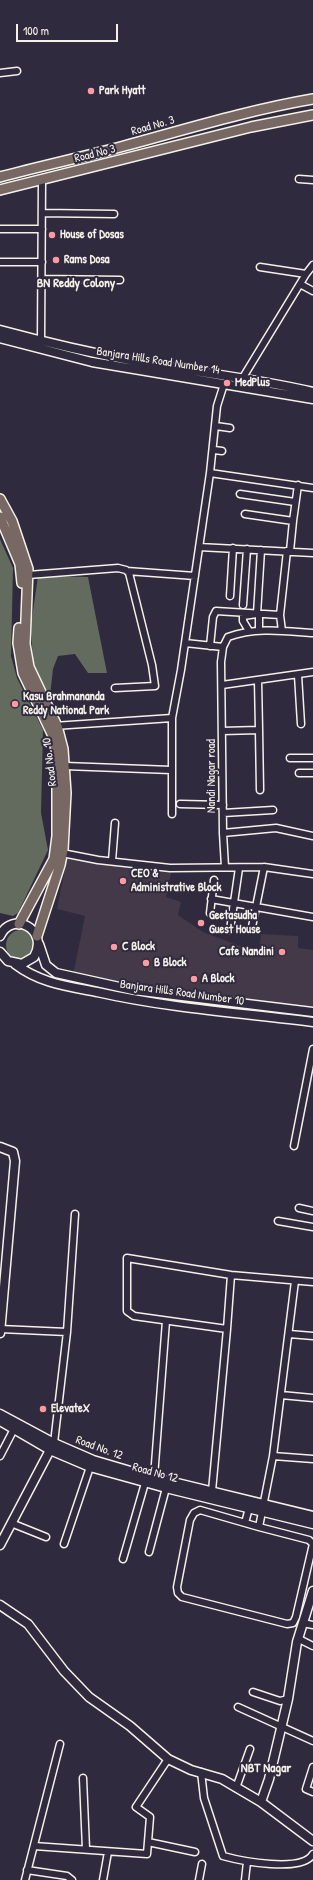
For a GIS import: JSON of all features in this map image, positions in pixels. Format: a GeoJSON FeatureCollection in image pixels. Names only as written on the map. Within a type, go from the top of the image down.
{"type":"FeatureCollection","features":[{"type":"Feature","properties":{"kind":"main road","name":"Road No. 3"},"geometry":{"type":"LineString","coordinates":[[0,177],[58,161],[114,149],[262,108],[313,99]]}},
{"type":"Feature","properties":{"kind":"main road","name":"Road No 3"},"geometry":{"type":"LineString","coordinates":[[0,190],[251,127],[313,115]]}},
{"type":"Feature","properties":{"kind":"main road","name":"Road No. 10"},"geometry":{"type":"LineString","coordinates":[[0,498],[20,543],[28,569],[25,644],[29,667],[63,749],[66,793],[62,853],[60,865],[38,940]]}},
{"type":"Feature","properties":{"kind":"main road","name":"Road No. 10"},"geometry":{"type":"LineString","coordinates":[[0,517],[14,548],[22,573],[18,643],[23,673],[53,726],[57,759],[55,853],[50,867],[16,924]]}},
{"type":"Feature","properties":{"kind":"street"},"geometry":{"type":"LineString","coordinates":[[0,73],[17,71]]}},
{"type":"Feature","properties":{"kind":"street"},"geometry":{"type":"LineString","coordinates":[[41,341],[42,179]]}},
{"type":"Feature","properties":{"kind":"street"},"geometry":{"type":"LineString","coordinates":[[299,179],[313,180]]}},
{"type":"Feature","properties":{"kind":"street"},"geometry":{"type":"LineString","coordinates":[[42,213],[114,214]]}},
{"type":"Feature","properties":{"kind":"street"},"geometry":{"type":"LineString","coordinates":[[0,229],[42,229]]}},
{"type":"Feature","properties":{"kind":"street"},"geometry":{"type":"LineString","coordinates":[[0,262],[42,262]]}},
{"type":"Feature","properties":{"kind":"street"},"geometry":{"type":"LineString","coordinates":[[242,379],[313,265]]}},
{"type":"Feature","properties":{"kind":"street"},"geometry":{"type":"LineString","coordinates":[[260,267],[306,274]]}},
{"type":"Feature","properties":{"kind":"street"},"geometry":{"type":"LineString","coordinates":[[41,279],[120,280]]}},
{"type":"Feature","properties":{"kind":"street"},"geometry":{"type":"LineString","coordinates":[[300,284],[313,291]]}},
{"type":"Feature","properties":{"kind":"street","name":"Banjara Hills Road Number 14"},"geometry":{"type":"LineString","coordinates":[[0,330],[41,341],[144,363],[313,392]]}},
{"type":"Feature","properties":{"kind":"street","name":"Banjara Hills Road Number 14"},"geometry":{"type":"LineString","coordinates":[[0,338],[85,361],[313,399]]}},
{"type":"Feature","properties":{"kind":"street"},"geometry":{"type":"LineString","coordinates":[[172,814],[172,718],[185,643],[214,450],[217,406],[224,384]]}},
{"type":"Feature","properties":{"kind":"street"},"geometry":{"type":"LineString","coordinates":[[216,426],[230,428]]}},
{"type":"Feature","properties":{"kind":"street"},"geometry":{"type":"LineString","coordinates":[[214,450],[222,451]]}},
{"type":"Feature","properties":{"kind":"street"},"geometry":{"type":"LineString","coordinates":[[210,473],[313,488]]}},
{"type":"Feature","properties":{"kind":"street"},"geometry":{"type":"LineString","coordinates":[[282,631],[280,616],[298,485]]}},
{"type":"Feature","properties":{"kind":"street"},"geometry":{"type":"LineString","coordinates":[[240,494],[295,502]]}},
{"type":"Feature","properties":{"kind":"street"},"geometry":{"type":"LineString","coordinates":[[245,514],[293,520]]}},
{"type":"Feature","properties":{"kind":"street"},"geometry":{"type":"LineString","coordinates":[[199,547],[313,553]]}},
{"type":"Feature","properties":{"kind":"street"},"geometry":{"type":"LineString","coordinates":[[230,596],[233,548]]}},
{"type":"Feature","properties":{"kind":"street"},"geometry":{"type":"LineString","coordinates":[[242,605],[247,549]]}},
{"type":"Feature","properties":{"kind":"street"},"geometry":{"type":"LineString","coordinates":[[259,630],[258,614],[261,550]]}},
{"type":"Feature","properties":{"kind":"street"},"geometry":{"type":"LineString","coordinates":[[28,575],[118,568],[127,571],[195,576]]}},
{"type":"Feature","properties":{"kind":"street"},"geometry":{"type":"LineString","coordinates":[[115,688],[155,686],[152,665],[133,585],[127,571]]}},
{"type":"Feature","properties":{"kind":"street"},"geometry":{"type":"LineString","coordinates":[[210,646],[213,618],[216,611],[280,616]]}},
{"type":"Feature","properties":{"kind":"street"},"geometry":{"type":"LineString","coordinates":[[249,631],[243,621],[243,616],[258,614]]}},
{"type":"Feature","properties":{"kind":"street"},"geometry":{"type":"LineString","coordinates":[[185,643],[223,647],[228,637],[249,631],[259,630],[313,633]]}},
{"type":"Feature","properties":{"kind":"street","name":"Nandi Nagar road"},"geometry":{"type":"LineString","coordinates":[[223,647],[222,731],[223,833],[225,867]]}},
{"type":"Feature","properties":{"kind":"street"},"geometry":{"type":"LineString","coordinates":[[222,685],[313,672]]}},
{"type":"Feature","properties":{"kind":"street"},"geometry":{"type":"LineString","coordinates":[[298,674],[301,724]]}},
{"type":"Feature","properties":{"kind":"street"},"geometry":{"type":"LineString","coordinates":[[258,680],[260,790]]}},
{"type":"Feature","properties":{"kind":"street"},"geometry":{"type":"LineString","coordinates":[[53,726],[172,718]]}},
{"type":"Feature","properties":{"kind":"street"},"geometry":{"type":"LineString","coordinates":[[222,731],[260,730]]}},
{"type":"Feature","properties":{"kind":"street"},"geometry":{"type":"LineString","coordinates":[[290,758],[313,758]]}},
{"type":"Feature","properties":{"kind":"street"},"geometry":{"type":"LineString","coordinates":[[64,766],[171,770]]}},
{"type":"Feature","properties":{"kind":"street"},"geometry":{"type":"LineString","coordinates":[[299,773],[313,773]]}},
{"type":"Feature","properties":{"kind":"street"},"geometry":{"type":"LineString","coordinates":[[180,804],[223,805]]}},
{"type":"Feature","properties":{"kind":"street"},"geometry":{"type":"LineString","coordinates":[[223,813],[272,810]]}},
{"type":"Feature","properties":{"kind":"street"},"geometry":{"type":"LineString","coordinates":[[112,861],[115,823]]}},
{"type":"Feature","properties":{"kind":"street"},"geometry":{"type":"LineString","coordinates":[[223,833],[276,828],[313,836]]}},
{"type":"Feature","properties":{"kind":"street"},"geometry":{"type":"LineString","coordinates":[[62,853],[170,868],[264,867],[313,874]]}},
{"type":"Feature","properties":{"kind":"street"},"geometry":{"type":"LineString","coordinates":[[252,927],[264,867]]}},
{"type":"Feature","properties":{"kind":"street"},"geometry":{"type":"LineString","coordinates":[[230,930],[239,868]]}},
{"type":"Feature","properties":{"kind":"street"},"geometry":{"type":"LineString","coordinates":[[210,913],[214,880]]}},
{"type":"Feature","properties":{"kind":"street"},"geometry":{"type":"LineString","coordinates":[[211,899],[235,902],[313,917]]}},
{"type":"Feature","properties":{"kind":"street"},"geometry":{"type":"LineString","coordinates":[[0,922],[27,925],[33,930],[38,940],[34,957],[22,964],[15,964]]}},
{"type":"Feature","properties":{"kind":"street"},"geometry":{"type":"LineString","coordinates":[[0,936],[6,927],[16,924]]}},
{"type":"Feature","properties":{"kind":"street","name":"Banjara Hills Road Number 10"},"geometry":{"type":"LineString","coordinates":[[38,940],[46,965],[56,973],[133,990],[313,1012]]}},
{"type":"Feature","properties":{"kind":"street","name":"Banjara Hills Road Number 10"},"geometry":{"type":"LineString","coordinates":[[1,955],[28,973],[48,982],[131,1000],[313,1022]]}},
{"type":"Feature","properties":{"kind":"street"},"geometry":{"type":"LineString","coordinates":[[294,1146],[313,1049]]}},
{"type":"Feature","properties":{"kind":"street"},"geometry":{"type":"LineString","coordinates":[[0,1147],[13,1152],[15,1161],[0,1333]]}},
{"type":"Feature","properties":{"kind":"street"},"geometry":{"type":"LineString","coordinates":[[299,1208],[313,1211]]}},
{"type":"Feature","properties":{"kind":"street"},"geometry":{"type":"LineString","coordinates":[[0,1545],[52,1447],[67,1332],[75,1214]]}},
{"type":"Feature","properties":{"kind":"street"},"geometry":{"type":"LineString","coordinates":[[278,1221],[313,1227]]}},
{"type":"Feature","properties":{"kind":"street"},"geometry":{"type":"LineString","coordinates":[[228,1329],[134,1316],[127,1311],[127,1258],[231,1275],[313,1282]]}},
{"type":"Feature","properties":{"kind":"street"},"geometry":{"type":"LineString","coordinates":[[212,1491],[228,1329],[231,1275]]}},
{"type":"Feature","properties":{"kind":"street"},"geometry":{"type":"LineString","coordinates":[[259,1527],[264,1508],[273,1456],[295,1281]]}},
{"type":"Feature","properties":{"kind":"street"},"geometry":{"type":"LineString","coordinates":[[154,1477],[166,1321]]}},
{"type":"Feature","properties":{"kind":"street"},"geometry":{"type":"LineString","coordinates":[[0,1329],[67,1332]]}},
{"type":"Feature","properties":{"kind":"street"},"geometry":{"type":"LineString","coordinates":[[289,1334],[313,1336]]}},
{"type":"Feature","properties":{"kind":"street"},"geometry":{"type":"LineString","coordinates":[[281,1395],[313,1398]]}},
{"type":"Feature","properties":{"kind":"street","name":"Road No. 12"},"geometry":{"type":"LineString","coordinates":[[0,1414],[52,1447],[154,1477],[212,1491],[264,1508],[313,1516]]}},
{"type":"Feature","properties":{"kind":"street","name":"Road No 12"},"geometry":{"type":"LineString","coordinates":[[0,1421],[90,1467],[166,1488],[249,1508],[264,1508],[313,1524]]}},
{"type":"Feature","properties":{"kind":"street"},"geometry":{"type":"LineString","coordinates":[[0,1456],[14,1429]]}},
{"type":"Feature","properties":{"kind":"street"},"geometry":{"type":"LineString","coordinates":[[273,1456],[313,1459]]}},
{"type":"Feature","properties":{"kind":"street"},"geometry":{"type":"LineString","coordinates":[[64,1544],[90,1467]]}},
{"type":"Feature","properties":{"kind":"street"},"geometry":{"type":"LineString","coordinates":[[123,1559],[145,1482]]}},
{"type":"Feature","properties":{"kind":"street"},"geometry":{"type":"LineString","coordinates":[[149,1552],[166,1488]]}},
{"type":"Feature","properties":{"kind":"street"},"geometry":{"type":"LineString","coordinates":[[245,1523],[249,1508]]}},
{"type":"Feature","properties":{"kind":"street"},"geometry":{"type":"LineString","coordinates":[[200,1510],[259,1527],[309,1540],[313,1544],[296,1617],[293,1623],[287,1624],[182,1597],[178,1593],[190,1520],[194,1513],[200,1510]]}},
{"type":"Feature","properties":{"kind":"street"},"geometry":{"type":"LineString","coordinates":[[11,1523],[46,1537]]}},
{"type":"Feature","properties":{"kind":"street"},"geometry":{"type":"LineString","coordinates":[[261,1802],[269,1779],[282,1728],[299,1639],[313,1591]]}},
{"type":"Feature","properties":{"kind":"street"},"geometry":{"type":"LineString","coordinates":[[0,1605],[28,1624],[64,1671],[89,1697],[130,1726],[168,1759],[222,1779],[261,1802],[313,1842]]}},
{"type":"Feature","properties":{"kind":"street"},"geometry":{"type":"LineString","coordinates":[[303,1623],[313,1625]]}},
{"type":"Feature","properties":{"kind":"street"},"geometry":{"type":"LineString","coordinates":[[299,1639],[313,1646]]}},
{"type":"Feature","properties":{"kind":"street"},"geometry":{"type":"LineString","coordinates":[[253,1692],[280,1701],[288,1699]]}},
{"type":"Feature","properties":{"kind":"street"},"geometry":{"type":"LineString","coordinates":[[238,1707],[313,1741]]}},
{"type":"Feature","properties":{"kind":"street"},"geometry":{"type":"LineString","coordinates":[[25,1880],[60,1744]]}},
{"type":"Feature","properties":{"kind":"street"},"geometry":{"type":"LineString","coordinates":[[236,1788],[250,1749]]}},
{"type":"Feature","properties":{"kind":"street"},"geometry":{"type":"LineString","coordinates":[[34,1846],[147,1854],[150,1817],[136,1807],[168,1759]]}},
{"type":"Feature","properties":{"kind":"street"},"geometry":{"type":"LineString","coordinates":[[313,1768],[306,1789],[313,1792]]}},
{"type":"Feature","properties":{"kind":"street"},"geometry":{"type":"LineString","coordinates":[[201,1772],[204,1798],[223,1856],[247,1862],[292,1864],[311,1858],[313,1854]]}},
{"type":"Feature","properties":{"kind":"street"},"geometry":{"type":"LineString","coordinates":[[83,1778],[86,1849]]}},
{"type":"Feature","properties":{"kind":"street"},"geometry":{"type":"LineString","coordinates":[[148,1842],[195,1852]]}},
{"type":"Feature","properties":{"kind":"street"},"geometry":{"type":"LineString","coordinates":[[103,1880],[108,1852]]}},
{"type":"Feature","properties":{"kind":"street"},"geometry":{"type":"LineString","coordinates":[[246,1880],[247,1862]]}},
{"type":"Feature","properties":{"kind":"street"},"geometry":{"type":"LineString","coordinates":[[200,1880],[202,1864]]}},
{"type":"Feature","properties":{"kind":"street"},"geometry":{"type":"LineString","coordinates":[[27,1870],[67,1876],[72,1880]]}},
{"type":"Feature","properties":{"kind":"shaded area","name":"Kasu Brahmananda Reddy National Park"},"geometry":{"type":"Polygon","coordinates":[[[0,539],[13,568],[11,656],[17,678],[43,730],[41,813],[48,850],[18,913],[13,916],[0,913],[0,539]]]}},
{"type":"Feature","properties":{"kind":"shaded area"},"geometry":{"type":"Polygon","coordinates":[[[38,576],[88,577],[107,673],[88,673],[75,654],[58,656],[53,669],[50,696],[33,665],[31,625],[38,576]]]}},
{"type":"Feature","properties":{"kind":"shaded area"},"geometry":{"type":"Polygon","coordinates":[[[67,859],[171,873],[166,897],[181,902],[178,915],[203,932],[259,953],[261,934],[298,936],[298,948],[313,950],[313,1010],[166,995],[73,975],[85,916],[57,909],[67,859]]]}},
{"type":"Feature","properties":{"kind":"shaded area"},"geometry":{"type":"Polygon","coordinates":[[[21,930],[32,934],[36,945],[32,956],[21,960],[10,956],[6,945],[10,934],[21,930]]]}},
{"type":"Feature","properties":{"kind":"place","name":"Park Hyatt"},"geometry":{"type":"Point","coordinates":[91,91]}},
{"type":"Feature","properties":{"kind":"place","name":"House of Dosas"},"geometry":{"type":"Point","coordinates":[52,235]}},
{"type":"Feature","properties":{"kind":"place","name":"Rams Dosa"},"geometry":{"type":"Point","coordinates":[56,260]}},
{"type":"Feature","properties":{"kind":"place","name":"MedPlus"},"geometry":{"type":"Point","coordinates":[227,383]}},
{"type":"Feature","properties":{"kind":"place","name":"Kasu Brahmananda Reddy National Park"},"geometry":{"type":"Point","coordinates":[15,704]}},
{"type":"Feature","properties":{"kind":"place","name":"CEO & Administrative Block"},"geometry":{"type":"Point","coordinates":[123,881]}},
{"type":"Feature","properties":{"kind":"place","name":"Geetasudha Guest House"},"geometry":{"type":"Point","coordinates":[201,923]}},
{"type":"Feature","properties":{"kind":"place","name":"C Block"},"geometry":{"type":"Point","coordinates":[114,947]}},
{"type":"Feature","properties":{"kind":"place","name":"Cafe Nandini"},"geometry":{"type":"Point","coordinates":[282,952]}},
{"type":"Feature","properties":{"kind":"place","name":"B Block"},"geometry":{"type":"Point","coordinates":[146,963]}},
{"type":"Feature","properties":{"kind":"place","name":"A Block"},"geometry":{"type":"Point","coordinates":[194,979]}},
{"type":"Feature","properties":{"kind":"place","name":"ElevateX"},"geometry":{"type":"Point","coordinates":[43,1409]}},
{"type":"Feature","properties":{"kind":"district","name":"BN Reddy Colony"},"geometry":{"type":"Point","coordinates":[76,284]}},
{"type":"Feature","properties":{"kind":"district","name":"NBT Nagar"},"geometry":{"type":"Point","coordinates":[266,1769]}}]}
